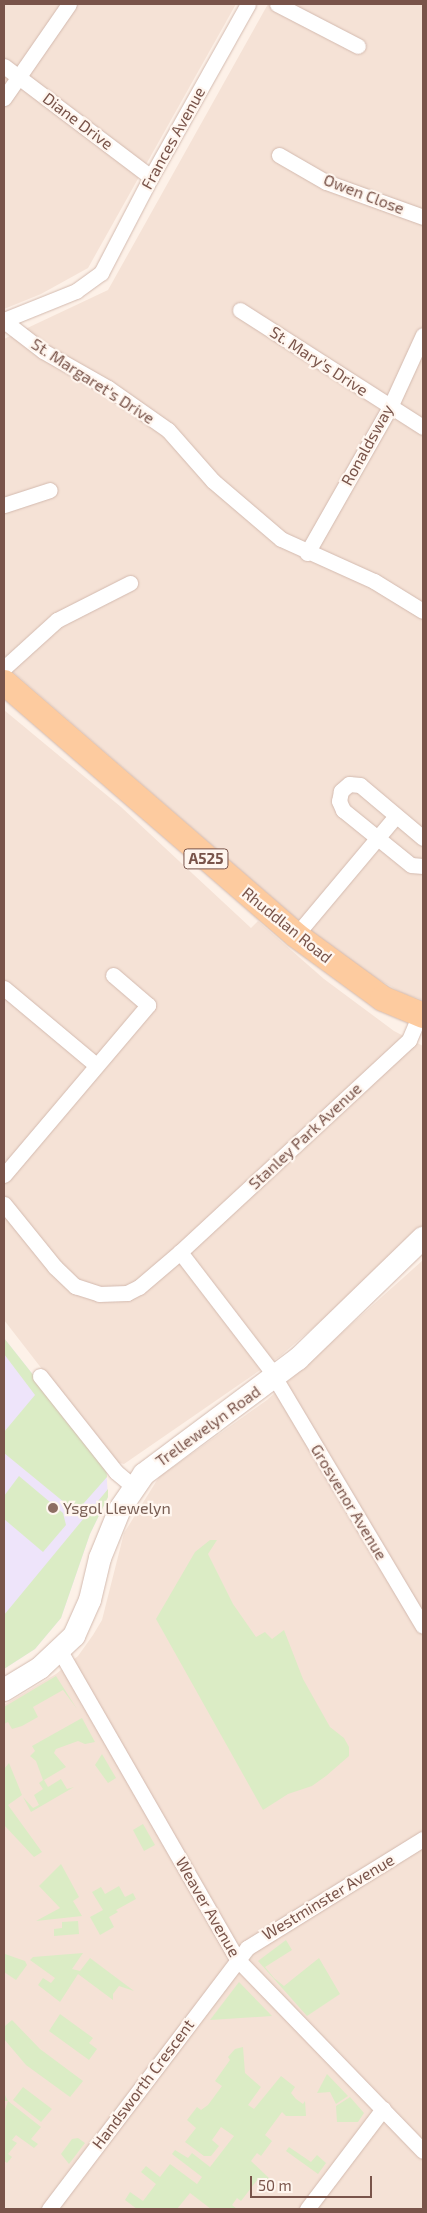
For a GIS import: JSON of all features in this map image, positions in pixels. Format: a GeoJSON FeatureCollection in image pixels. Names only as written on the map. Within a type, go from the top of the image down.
{"type":"FeatureCollection","features":[{"type":"Feature","properties":{"kind":"main road","name":"Rhuddlan Road"},"geometry":{"type":"LineString","coordinates":[[4,682],[296,935],[382,998],[422,1014]]}},
{"type":"Feature","properties":{"kind":"street"},"geometry":{"type":"LineString","coordinates":[[4,98],[69,4]]}},
{"type":"Feature","properties":{"kind":"street","name":"Frances Avenue"},"geometry":{"type":"LineString","coordinates":[[4,320],[76,291],[101,273],[151,177],[248,4]]}},
{"type":"Feature","properties":{"kind":"street"},"geometry":{"type":"LineString","coordinates":[[277,4],[358,46]]}},
{"type":"Feature","properties":{"kind":"street","name":"Diane Drive"},"geometry":{"type":"LineString","coordinates":[[4,66],[151,177]]}},
{"type":"Feature","properties":{"kind":"street","name":"Owen Close"},"geometry":{"type":"LineString","coordinates":[[280,155],[326,182],[423,217]]}},
{"type":"Feature","properties":{"kind":"street","name":"St. Mary's Drive"},"geometry":{"type":"LineString","coordinates":[[240,310],[423,427]]}},
{"type":"Feature","properties":{"kind":"street","name":"St. Margaret's Drive"},"geometry":{"type":"LineString","coordinates":[[4,320],[43,351],[108,388],[168,430],[213,481],[281,539],[307,553],[374,581],[423,611]]}},
{"type":"Feature","properties":{"kind":"street","name":"Ronaldsway"},"geometry":{"type":"LineString","coordinates":[[307,553],[390,407],[423,336]]}},
{"type":"Feature","properties":{"kind":"street"},"geometry":{"type":"LineString","coordinates":[[4,505],[50,490]]}},
{"type":"Feature","properties":{"kind":"street"},"geometry":{"type":"LineString","coordinates":[[4,668],[57,620],[130,583]]}},
{"type":"Feature","properties":{"kind":"street"},"geometry":{"type":"LineString","coordinates":[[423,838],[360,785],[349,784],[341,791],[340,806],[411,865],[423,866]]}},
{"type":"Feature","properties":{"kind":"street"},"geometry":{"type":"LineString","coordinates":[[296,935],[396,816]]}},
{"type":"Feature","properties":{"kind":"street"},"geometry":{"type":"LineString","coordinates":[[4,1175],[148,1005],[113,975]]}},
{"type":"Feature","properties":{"kind":"street"},"geometry":{"type":"LineString","coordinates":[[4,988],[96,1065]]}},
{"type":"Feature","properties":{"kind":"street","name":"Stanley Park Avenue"},"geometry":{"type":"LineString","coordinates":[[4,1204],[55,1267],[85,1290],[113,1296],[127,1293],[139,1287],[180,1252],[409,1040],[422,1014]]}},
{"type":"Feature","properties":{"kind":"street","name":"Trellewelyn Road"},"geometry":{"type":"LineString","coordinates":[[4,1690],[40,1668],[60,1651],[80,1625],[100,1558],[120,1509],[134,1486],[163,1457],[275,1377],[423,1238]]}},
{"type":"Feature","properties":{"kind":"street","name":"Grosvenor Avenue"},"geometry":{"type":"LineString","coordinates":[[180,1252],[275,1377],[423,1626]]}},
{"type":"Feature","properties":{"kind":"street"},"geometry":{"type":"LineString","coordinates":[[40,1376],[116,1472],[134,1486]]}},
{"type":"Feature","properties":{"kind":"street","name":"Weaver Avenue"},"geometry":{"type":"LineString","coordinates":[[60,1651],[237,1959],[423,2151]]}},
{"type":"Feature","properties":{"kind":"street","name":"Westminster Avenue"},"geometry":{"type":"LineString","coordinates":[[237,1959],[259,1939],[423,1839]]}},
{"type":"Feature","properties":{"kind":"street","name":"Handsworth Crescent"},"geometry":{"type":"LineString","coordinates":[[49,2209],[237,1959]]}},
{"type":"Feature","properties":{"kind":"street"},"geometry":{"type":"LineString","coordinates":[[307,2209],[383,2109]]}},
{"type":"Feature","properties":{"kind":"shaded area"},"geometry":{"type":"Polygon","coordinates":[[[4,4],[236,4],[88,268],[41,294],[4,309],[4,4]]]}},
{"type":"Feature","properties":{"kind":"shaded area"},"geometry":{"type":"Polygon","coordinates":[[[268,4],[423,4],[423,1000],[402,993],[350,963],[323,942],[4,664],[4,339],[108,290],[268,4]]]}},
{"type":"Feature","properties":{"kind":"shaded area"},"geometry":{"type":"Polygon","coordinates":[[[4,710],[121,807],[251,928],[258,921],[324,979],[394,1031],[423,1046],[423,1225],[347,1299],[279,1357],[124,1464],[114,1462],[4,1320],[4,710]]]}},
{"type":"Feature","properties":{"kind":"shaded area"},"geometry":{"type":"Polygon","coordinates":[[[423,1260],[423,2209],[4,2209],[4,1705],[56,1674],[78,1656],[93,1635],[102,1620],[124,1533],[159,1477],[267,1400],[423,1260]]]}},
{"type":"Feature","properties":{"kind":"shaded area","name":"Ysgol Llewelyn"},"geometry":{"type":"Polygon","coordinates":[[[4,1338],[106,1467],[108,1497],[90,1534],[61,1618],[35,1649],[4,1669],[4,1338]]]}},
{"type":"Feature","properties":{"kind":"green space"},"geometry":{"type":"Polygon","coordinates":[[[4,1338],[106,1467],[107,1477],[76,1512],[4,1453],[4,1432],[35,1395],[4,1354],[4,1338]]]}},
{"type":"Feature","properties":{"kind":"green space"},"geometry":{"type":"Polygon","coordinates":[[[19,1476],[63,1513],[66,1525],[43,1552],[4,1519],[4,1496],[19,1476]]]}},
{"type":"Feature","properties":{"kind":"green space"},"geometry":{"type":"Polygon","coordinates":[[[108,1489],[108,1497],[90,1534],[61,1618],[35,1649],[4,1669],[4,1615],[108,1489]]]}},
{"type":"Feature","properties":{"kind":"green space"},"geometry":{"type":"Polygon","coordinates":[[[210,1540],[217,1540],[208,1554],[233,1604],[256,1637],[265,1632],[272,1639],[284,1630],[303,1679],[330,1727],[344,1738],[349,1747],[349,1756],[326,1776],[312,1786],[288,1794],[263,1810],[156,1619],[195,1552],[210,1540]]]}},
{"type":"Feature","properties":{"kind":"green space"},"geometry":{"type":"Polygon","coordinates":[[[56,1676],[77,1709],[63,1690],[33,1707],[38,1717],[12,1729],[8,1722],[4,1724],[4,1707],[56,1676]]]}},
{"type":"Feature","properties":{"kind":"green space"},"geometry":{"type":"Polygon","coordinates":[[[82,1718],[95,1742],[85,1744],[78,1741],[56,1749],[54,1753],[66,1767],[44,1780],[48,1787],[61,1779],[67,1789],[74,1787],[31,1812],[23,1797],[33,1808],[39,1805],[34,1795],[43,1789],[39,1783],[43,1780],[36,1761],[30,1756],[35,1751],[32,1746],[82,1718]]]}},
{"type":"Feature","properties":{"kind":"green space"},"geometry":{"type":"Polygon","coordinates":[[[102,1754],[116,1778],[108,1783],[95,1765],[102,1754]]]}},
{"type":"Feature","properties":{"kind":"green space"},"geometry":{"type":"Polygon","coordinates":[[[9,1763],[22,1795],[8,1805],[42,1852],[34,1857],[4,1825],[4,1769],[9,1763]]]}},
{"type":"Feature","properties":{"kind":"green space"},"geometry":{"type":"Polygon","coordinates":[[[143,1824],[155,1845],[144,1851],[133,1830],[143,1824]]]}},
{"type":"Feature","properties":{"kind":"green space"},"geometry":{"type":"Polygon","coordinates":[[[61,1864],[79,1897],[73,1901],[82,1916],[36,1921],[60,1908],[39,1886],[61,1864]]]}},
{"type":"Feature","properties":{"kind":"green space"},"geometry":{"type":"Polygon","coordinates":[[[119,1886],[125,1897],[133,1893],[136,1899],[116,1910],[118,1912],[109,1917],[114,1927],[100,1935],[90,1917],[103,1910],[92,1892],[101,1887],[105,1894],[119,1886]]]}},
{"type":"Feature","properties":{"kind":"green space"},"geometry":{"type":"Polygon","coordinates":[[[78,1921],[79,1934],[54,1936],[54,1929],[62,1928],[62,1922],[78,1921]]]}},
{"type":"Feature","properties":{"kind":"green space"},"geometry":{"type":"Polygon","coordinates":[[[286,1940],[292,1950],[265,1967],[274,1978],[284,1986],[319,1958],[340,1994],[307,2016],[258,1961],[286,1940]]]}},
{"type":"Feature","properties":{"kind":"green space"},"geometry":{"type":"Polygon","coordinates":[[[83,1953],[72,1969],[80,1971],[90,1958],[134,1991],[119,1986],[113,1994],[113,2000],[78,1974],[60,2002],[38,1985],[43,1978],[51,1983],[55,1978],[30,1960],[33,1957],[83,1953]]]}},
{"type":"Feature","properties":{"kind":"green space"},"geometry":{"type":"Polygon","coordinates":[[[5,1954],[25,1961],[27,1965],[16,1980],[4,1972],[5,1954]]]}},
{"type":"Feature","properties":{"kind":"green space"},"geometry":{"type":"Polygon","coordinates":[[[239,1982],[272,2016],[210,2020],[239,1982]]]}},
{"type":"Feature","properties":{"kind":"green space"},"geometry":{"type":"Polygon","coordinates":[[[60,2014],[93,2038],[89,2043],[97,2049],[89,2060],[49,2031],[60,2014]]]}},
{"type":"Feature","properties":{"kind":"green space"},"geometry":{"type":"Polygon","coordinates":[[[12,2020],[40,2049],[83,2081],[70,2097],[26,2065],[4,2039],[5,2026],[12,2020]]]}},
{"type":"Feature","properties":{"kind":"green space"},"geometry":{"type":"Polygon","coordinates":[[[243,2047],[245,2073],[261,2087],[248,2105],[254,2109],[281,2076],[295,2087],[291,2093],[296,2099],[303,2104],[305,2101],[306,2116],[286,2116],[282,2112],[265,2135],[272,2141],[261,2156],[257,2153],[251,2161],[270,2179],[265,2185],[258,2179],[241,2201],[237,2198],[232,2205],[237,2209],[211,2209],[190,2193],[177,2209],[137,2209],[125,2200],[130,2192],[143,2201],[156,2184],[141,2172],[146,2166],[160,2177],[170,2164],[197,2184],[202,2177],[172,2154],[175,2150],[188,2158],[192,2153],[210,2167],[234,2136],[221,2127],[212,2140],[219,2146],[211,2156],[204,2156],[185,2142],[196,2128],[187,2120],[197,2107],[201,2110],[208,2105],[222,2086],[215,2081],[230,2060],[228,2057],[235,2049],[243,2047]]]}},
{"type":"Feature","properties":{"kind":"green space"},"geometry":{"type":"Polygon","coordinates":[[[327,2074],[348,2096],[336,2104],[330,2092],[317,2093],[327,2074]]]}},
{"type":"Feature","properties":{"kind":"green space"},"geometry":{"type":"Polygon","coordinates":[[[23,2087],[52,2109],[41,2122],[13,2100],[23,2087]]]}},
{"type":"Feature","properties":{"kind":"green space"},"geometry":{"type":"Polygon","coordinates":[[[4,2093],[8,2101],[4,2101],[4,2093]]]}},
{"type":"Feature","properties":{"kind":"green space"},"geometry":{"type":"Polygon","coordinates":[[[350,2097],[364,2113],[358,2122],[337,2122],[336,2106],[350,2097]]]}},
{"type":"Feature","properties":{"kind":"green space"},"geometry":{"type":"Polygon","coordinates":[[[8,2101],[41,2127],[31,2139],[38,2144],[34,2148],[16,2135],[12,2140],[17,2143],[8,2154],[12,2157],[7,2163],[4,2161],[4,2113],[8,2101]]]}},
{"type":"Feature","properties":{"kind":"green space"},"geometry":{"type":"Polygon","coordinates":[[[78,2138],[85,2143],[69,2164],[61,2154],[72,2139],[78,2138]]]}},
{"type":"Feature","properties":{"kind":"green space"},"geometry":{"type":"Polygon","coordinates":[[[289,2147],[311,2162],[317,2155],[326,2163],[318,2174],[286,2151],[289,2147]]]}},
{"type":"Feature","properties":{"kind":"place","name":"Ysgol Llewelyn"},"geometry":{"type":"Point","coordinates":[53,1508]}}]}
